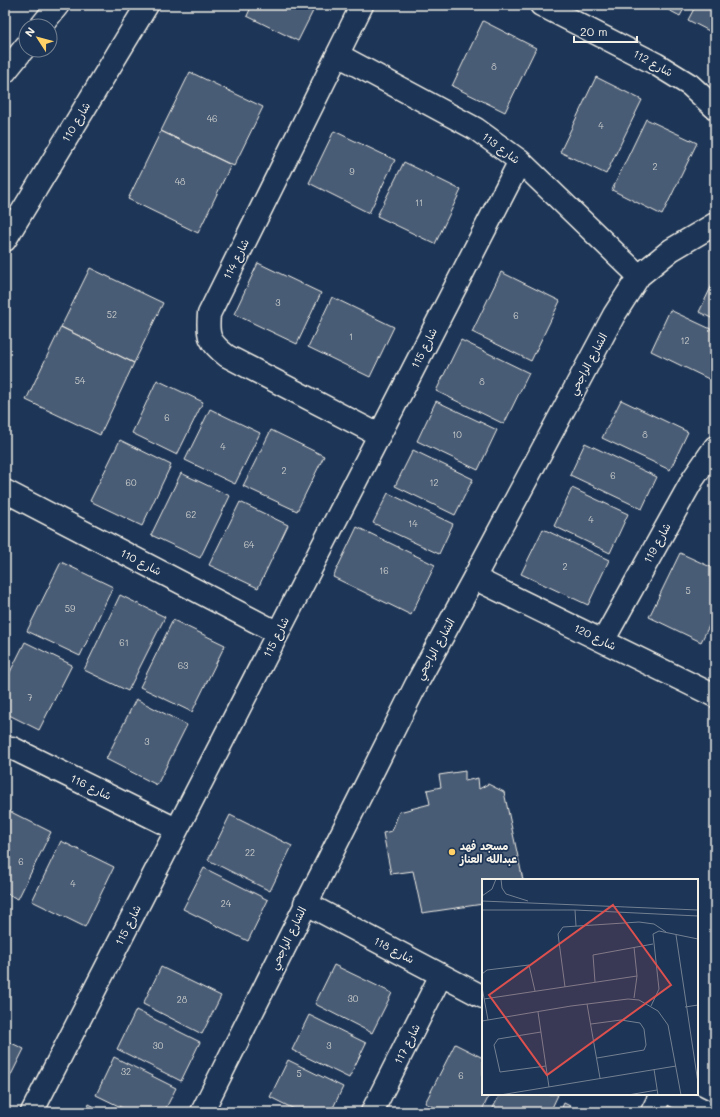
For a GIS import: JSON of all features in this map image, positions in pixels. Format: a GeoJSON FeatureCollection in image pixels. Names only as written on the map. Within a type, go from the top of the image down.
{"type":"FeatureCollection","features":[{"type":"Feature","properties":{"kind":"street"},"geometry":{"type":"LineString","coordinates":[[47,18],[58,5]]}},
{"type":"Feature","properties":{"kind":"street","name":"شارع 110"},"geometry":{"type":"LineString","coordinates":[[5,240],[147,5]]}},
{"type":"Feature","properties":{"kind":"street","name":"114 شارع"},"geometry":{"type":"LineString","coordinates":[[362,5],[209,314],[207,332],[214,346],[227,356],[379,435]]}},
{"type":"Feature","properties":{"kind":"street","name":"شارع 112"},"geometry":{"type":"LineString","coordinates":[[541,5],[656,64],[690,85],[715,108]]}},
{"type":"Feature","properties":{"kind":"street","name":"شارع 113"},"geometry":{"type":"LineString","coordinates":[[338,55],[476,129],[520,161],[639,276]]}},
{"type":"Feature","properties":{"kind":"street"},"geometry":{"type":"LineString","coordinates":[[5,72],[18,56]]}},
{"type":"Feature","properties":{"kind":"street","name":"شارع 115"},"geometry":{"type":"LineString","coordinates":[[32,1112],[520,161]]}},
{"type":"Feature","properties":{"kind":"street","name":"الشارع الراجحي"},"geometry":{"type":"LineString","coordinates":[[202,1112],[305,903],[416,685],[614,315],[639,276],[670,250],[715,224]]}},
{"type":"Feature","properties":{"kind":"street","name":"شارع 119"},"geometry":{"type":"LineString","coordinates":[[603,641],[693,479],[715,447]]}},
{"type":"Feature","properties":{"kind":"street","name":"شارع 110"},"geometry":{"type":"LineString","coordinates":[[5,491],[278,633]]}},
{"type":"Feature","properties":{"kind":"street","name":"شارع 120"},"geometry":{"type":"LineString","coordinates":[[474,578],[715,696]]}},
{"type":"Feature","properties":{"kind":"street","name":"شارع 116"},"geometry":{"type":"LineString","coordinates":[[5,748],[12,748],[176,829]]}},
{"type":"Feature","properties":{"kind":"street","name":"شارع 118"},"geometry":{"type":"LineString","coordinates":[[305,903],[482,996]]}},
{"type":"Feature","properties":{"kind":"street","name":"شارع 117"},"geometry":{"type":"LineString","coordinates":[[372,1112],[441,975]]}},
{"type":"Feature","properties":{"kind":"street"},"geometry":{"type":"LineString","coordinates":[[652,1112],[660,1095]]}},
{"type":"Feature","properties":{"kind":"street"},"geometry":{"type":"LineString","coordinates":[[673,1095],[707,1112]]}},
{"type":"Feature","properties":{"kind":"building"},"geometry":{"type":"Polygon","coordinates":[[[252,5],[316,5],[298,41],[247,16],[252,5]]]}},
{"type":"Feature","properties":{"kind":"building"},"geometry":{"type":"Polygon","coordinates":[[[659,5],[686,5],[680,16],[659,5]]]}},
{"type":"Feature","properties":{"kind":"building"},"geometry":{"type":"Polygon","coordinates":[[[696,5],[715,5],[715,34],[688,20],[696,5]]]}},
{"type":"Feature","properties":{"kind":"building"},"geometry":{"type":"Polygon","coordinates":[[[483,21],[536,48],[505,112],[452,86],[483,21]]]}},
{"type":"Feature","properties":{"kind":"building"},"geometry":{"type":"Polygon","coordinates":[[[190,72],[263,107],[234,166],[161,131],[190,72]]]}},
{"type":"Feature","properties":{"kind":"building"},"geometry":{"type":"Polygon","coordinates":[[[596,77],[642,100],[606,174],[560,152],[596,77]]]}},
{"type":"Feature","properties":{"kind":"building"},"geometry":{"type":"Polygon","coordinates":[[[646,119],[697,143],[662,215],[612,190],[646,119]]]}},
{"type":"Feature","properties":{"kind":"building"},"geometry":{"type":"Polygon","coordinates":[[[161,131],[231,165],[198,233],[128,199],[161,131]]]}},
{"type":"Feature","properties":{"kind":"building"},"geometry":{"type":"Polygon","coordinates":[[[334,131],[395,160],[369,213],[309,183],[334,131]]]}},
{"type":"Feature","properties":{"kind":"building"},"geometry":{"type":"Polygon","coordinates":[[[404,162],[461,190],[435,244],[377,216],[404,162]]]}},
{"type":"Feature","properties":{"kind":"building"},"geometry":{"type":"Polygon","coordinates":[[[258,263],[321,293],[297,344],[234,314],[258,263]]]}},
{"type":"Feature","properties":{"kind":"building"},"geometry":{"type":"Polygon","coordinates":[[[90,268],[163,303],[134,363],[61,327],[90,268]]]}},
{"type":"Feature","properties":{"kind":"building"},"geometry":{"type":"Polygon","coordinates":[[[501,272],[560,301],[531,361],[472,332],[501,272]]]}},
{"type":"Feature","properties":{"kind":"building"},"geometry":{"type":"Polygon","coordinates":[[[715,279],[715,320],[699,312],[715,279]]]}},
{"type":"Feature","properties":{"kind":"building"},"geometry":{"type":"Polygon","coordinates":[[[332,297],[394,327],[370,377],[308,347],[332,297]]]}},
{"type":"Feature","properties":{"kind":"building"},"geometry":{"type":"Polygon","coordinates":[[[670,310],[715,331],[715,382],[651,351],[670,310]]]}},
{"type":"Feature","properties":{"kind":"building"},"geometry":{"type":"Polygon","coordinates":[[[61,327],[134,363],[100,435],[26,400],[61,327]]]}},
{"type":"Feature","properties":{"kind":"building"},"geometry":{"type":"Polygon","coordinates":[[[461,340],[529,373],[504,424],[436,391],[461,340]]]}},
{"type":"Feature","properties":{"kind":"building"},"geometry":{"type":"Polygon","coordinates":[[[157,380],[203,402],[177,455],[132,433],[157,380]]]}},
{"type":"Feature","properties":{"kind":"building"},"geometry":{"type":"Polygon","coordinates":[[[621,400],[688,432],[670,470],[602,438],[621,400]]]}},
{"type":"Feature","properties":{"kind":"building"},"geometry":{"type":"Polygon","coordinates":[[[436,401],[497,430],[478,470],[417,441],[436,401]]]}},
{"type":"Feature","properties":{"kind":"building"},"geometry":{"type":"Polygon","coordinates":[[[210,409],[260,433],[235,484],[185,460],[210,409]]]}},
{"type":"Feature","properties":{"kind":"building"},"geometry":{"type":"Polygon","coordinates":[[[271,430],[324,456],[297,511],[243,486],[271,430]]]}},
{"type":"Feature","properties":{"kind":"building"},"geometry":{"type":"Polygon","coordinates":[[[120,440],[171,465],[142,526],[90,501],[120,440]]]}},
{"type":"Feature","properties":{"kind":"building"},"geometry":{"type":"Polygon","coordinates":[[[585,443],[657,477],[642,509],[570,475],[585,443]]]}},
{"type":"Feature","properties":{"kind":"building"},"geometry":{"type":"Polygon","coordinates":[[[413,450],[473,479],[455,515],[395,486],[413,450]]]}},
{"type":"Feature","properties":{"kind":"building"},"geometry":{"type":"Polygon","coordinates":[[[181,473],[230,496],[200,558],[151,535],[181,473]]]}},
{"type":"Feature","properties":{"kind":"building"},"geometry":{"type":"Polygon","coordinates":[[[572,488],[628,514],[610,553],[554,526],[572,488]]]}},
{"type":"Feature","properties":{"kind":"building"},"geometry":{"type":"Polygon","coordinates":[[[388,493],[453,524],[439,554],[373,523],[388,493]]]}},
{"type":"Feature","properties":{"kind":"building"},"geometry":{"type":"Polygon","coordinates":[[[240,502],[288,525],[258,588],[209,565],[240,502]]]}},
{"type":"Feature","properties":{"kind":"building"},"geometry":{"type":"Polygon","coordinates":[[[357,527],[435,565],[411,615],[333,577],[357,527]]]}},
{"type":"Feature","properties":{"kind":"building"},"geometry":{"type":"Polygon","coordinates":[[[543,529],[609,560],[588,605],[521,574],[543,529]]]}},
{"type":"Feature","properties":{"kind":"building"},"geometry":{"type":"Polygon","coordinates":[[[680,553],[715,569],[715,614],[701,642],[649,617],[680,553]]]}},
{"type":"Feature","properties":{"kind":"building"},"geometry":{"type":"Polygon","coordinates":[[[61,562],[113,587],[80,656],[27,631],[61,562]]]}},
{"type":"Feature","properties":{"kind":"building"},"geometry":{"type":"Polygon","coordinates":[[[120,595],[165,617],[128,691],[84,670],[120,595]]]}},
{"type":"Feature","properties":{"kind":"building"},"geometry":{"type":"Polygon","coordinates":[[[173,620],[225,645],[192,712],[140,687],[173,620]]]}},
{"type":"Feature","properties":{"kind":"building"},"geometry":{"type":"Polygon","coordinates":[[[25,642],[72,665],[39,730],[5,713],[5,682],[25,642]]]}},
{"type":"Feature","properties":{"kind":"building"},"geometry":{"type":"Polygon","coordinates":[[[136,699],[187,725],[157,785],[106,759],[136,699]]]}},
{"type":"Feature","properties":{"kind":"building","name":"مسجد فهد عبدالله العناز"},"geometry":{"type":"Polygon","coordinates":[[[465,771],[465,781],[478,778],[479,789],[488,784],[504,792],[523,879],[482,879],[482,904],[422,913],[413,871],[391,874],[383,833],[392,831],[399,812],[430,804],[427,790],[441,787],[439,775],[465,771]]]}},
{"type":"Feature","properties":{"kind":"building"},"geometry":{"type":"Polygon","coordinates":[[[5,809],[51,832],[18,899],[5,893],[5,809]]]}},
{"type":"Feature","properties":{"kind":"building"},"geometry":{"type":"Polygon","coordinates":[[[230,815],[292,846],[270,891],[208,860],[230,815]]]}},
{"type":"Feature","properties":{"kind":"building"},"geometry":{"type":"Polygon","coordinates":[[[61,841],[114,867],[85,927],[32,901],[61,841]]]}},
{"type":"Feature","properties":{"kind":"building"},"geometry":{"type":"Polygon","coordinates":[[[204,868],[268,900],[248,941],[183,909],[204,868]]]}},
{"type":"Feature","properties":{"kind":"building"},"geometry":{"type":"Polygon","coordinates":[[[334,965],[392,993],[372,1033],[315,1004],[334,965]]]}},
{"type":"Feature","properties":{"kind":"building"},"geometry":{"type":"Polygon","coordinates":[[[161,967],[221,996],[202,1034],[143,1004],[161,967]]]}},
{"type":"Feature","properties":{"kind":"building"},"geometry":{"type":"Polygon","coordinates":[[[136,1010],[200,1042],[181,1081],[117,1049],[136,1010]]]}},
{"type":"Feature","properties":{"kind":"building"},"geometry":{"type":"Polygon","coordinates":[[[309,1015],[366,1043],[349,1078],[292,1050],[309,1015]]]}},
{"type":"Feature","properties":{"kind":"building"},"geometry":{"type":"Polygon","coordinates":[[[5,1040],[24,1049],[5,1087],[5,1040]]]}},
{"type":"Feature","properties":{"kind":"building"},"geometry":{"type":"Polygon","coordinates":[[[455,1044],[482,1058],[482,1095],[490,1095],[481,1112],[443,1112],[425,1103],[455,1044]]]}},
{"type":"Feature","properties":{"kind":"building"},"geometry":{"type":"Polygon","coordinates":[[[114,1057],[176,1088],[164,1112],[131,1112],[96,1095],[114,1057]]]}},
{"type":"Feature","properties":{"kind":"building"},"geometry":{"type":"Polygon","coordinates":[[[288,1060],[343,1087],[331,1112],[300,1112],[270,1097],[288,1060]]]}},
{"type":"Feature","properties":{"kind":"building"},"geometry":{"type":"Polygon","coordinates":[[[500,1095],[558,1095],[550,1112],[491,1112],[500,1095]]]}},
{"type":"Feature","properties":{"kind":"building"},"geometry":{"type":"Polygon","coordinates":[[[564,1103],[582,1112],[560,1112],[564,1103]]]}},
{"type":"Feature","properties":{"kind":"building"},"geometry":{"type":"Polygon","coordinates":[[[89,1104],[105,1112],[85,1112],[89,1104]]]}},
{"type":"Feature","properties":{"kind":"place","name":"مسجد فهد عبدالله العناز"},"geometry":{"type":"Point","coordinates":[452,852]}}]}
